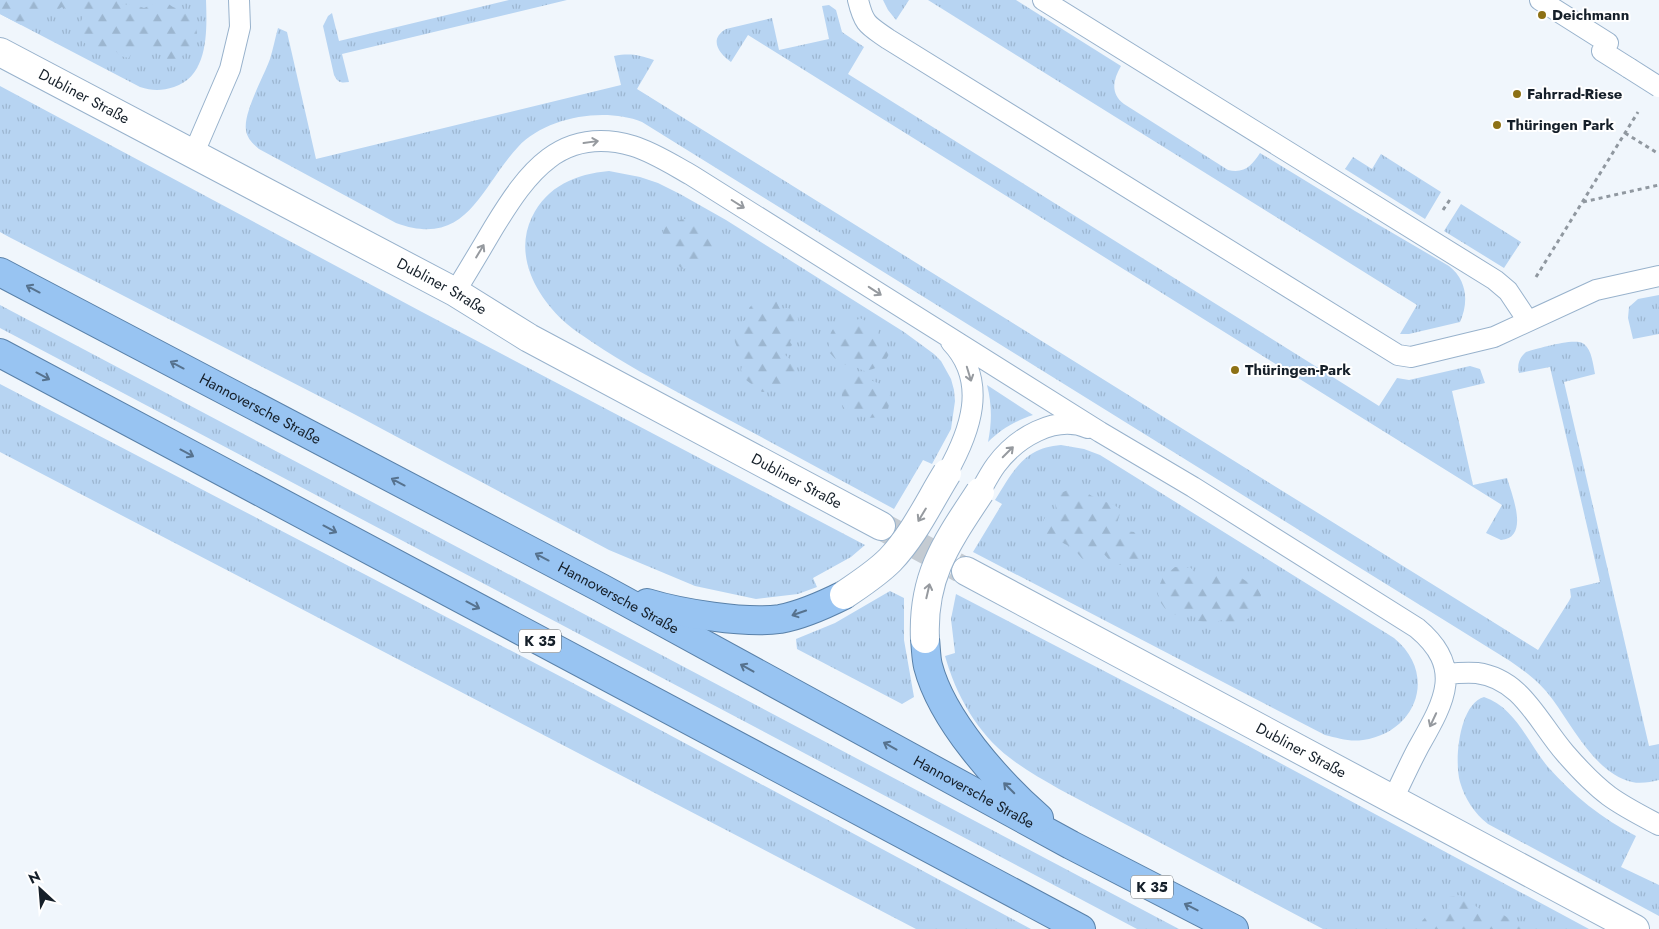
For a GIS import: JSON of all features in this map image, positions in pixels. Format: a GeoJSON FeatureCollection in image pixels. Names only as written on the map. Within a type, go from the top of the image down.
{"type":"FeatureCollection","features":[{"type":"Feature","properties":{"kind":"highway","name":"Hannoversche Straße"},"geometry":{"type":"LineString","coordinates":[[0,272],[601,588],[1071,845],[1234,929]]}},
{"type":"Feature","properties":{"kind":"highway","name":"K 35"},"geometry":{"type":"LineString","coordinates":[[0,353],[1081,929]]}},
{"type":"Feature","properties":{"kind":"highway"},"geometry":{"type":"LineString","coordinates":[[601,588],[669,610],[737,619],[762,620],[794,616],[844,595]]}},
{"type":"Feature","properties":{"kind":"highway"},"geometry":{"type":"LineString","coordinates":[[925,639],[928,665],[935,684],[946,706],[969,742],[986,764],[1009,788],[1071,845]]}},
{"type":"Feature","properties":{"kind":"street","name":"Dubliner Straße"},"geometry":{"type":"LineString","coordinates":[[0,52],[454,292],[529,338],[881,526]]}},
{"type":"Feature","properties":{"kind":"street"},"geometry":{"type":"LineString","coordinates":[[844,595],[875,574],[903,544],[947,473]]}},
{"type":"Feature","properties":{"kind":"street"},"geometry":{"type":"LineString","coordinates":[[925,639],[924,617],[931,580],[951,536],[980,492]]}},
{"type":"Feature","properties":{"kind":"street","name":"Dubliner Straße"},"geometry":{"type":"LineString","coordinates":[[966,571],[1636,929]]}},
{"type":"Feature","properties":{"kind":"lane"},"geometry":{"type":"LineString","coordinates":[[193,155],[230,69],[240,27],[239,0]]}},
{"type":"Feature","properties":{"kind":"lane"},"geometry":{"type":"LineString","coordinates":[[858,0],[863,19],[869,26],[888,39],[1398,355],[1411,357],[1494,337],[1523,313],[1596,290],[1659,276]]}},
{"type":"Feature","properties":{"kind":"lane"},"geometry":{"type":"LineString","coordinates":[[1043,0],[1495,280],[1508,291],[1523,313]]}},
{"type":"Feature","properties":{"kind":"lane"},"geometry":{"type":"LineString","coordinates":[[1540,0],[1608,43],[1602,51],[1659,87]]}},
{"type":"Feature","properties":{"kind":"lane"},"geometry":{"type":"LineString","coordinates":[[454,292],[518,189],[545,161],[560,151],[578,144],[596,141],[616,142],[652,153],[691,175],[1100,432],[1193,487],[1417,628],[1428,637],[1444,662],[1446,674],[1445,690],[1438,709],[1392,800]]}},
{"type":"Feature","properties":{"kind":"lane"},"geometry":{"type":"LineString","coordinates":[[942,334],[957,349],[964,360],[973,394],[972,413],[967,430],[961,447],[947,473]]}},
{"type":"Feature","properties":{"kind":"lane"},"geometry":{"type":"LineString","coordinates":[[980,492],[995,466],[1004,455],[1015,444],[1028,436],[1049,427],[1072,424],[1100,432]]}},
{"type":"Feature","properties":{"kind":"lane"},"geometry":{"type":"LineString","coordinates":[[1446,674],[1475,673],[1490,675],[1504,682],[1519,693],[1564,752],[1591,780],[1608,795],[1659,825]]}},
{"type":"Feature","properties":{"kind":"path"},"geometry":{"type":"LineString","coordinates":[[1523,313],[1582,202],[1640,110]]}},
{"type":"Feature","properties":{"kind":"path"},"geometry":{"type":"LineString","coordinates":[[1625,133],[1659,154]]}},
{"type":"Feature","properties":{"kind":"path"},"geometry":{"type":"LineString","coordinates":[[1582,202],[1659,185]]}},
{"type":"Feature","properties":{"kind":"green space"},"geometry":{"type":"Polygon","coordinates":[[[0,0],[206,0],[206,38],[200,63],[194,73],[174,87],[157,90],[140,87],[0,14],[0,0]]]}},
{"type":"Feature","properties":{"kind":"green space"},"geometry":{"type":"Polygon","coordinates":[[[0,0],[123,0],[117,4],[135,5],[144,8],[163,0],[174,8],[183,9],[188,12],[195,24],[197,38],[191,49],[179,60],[166,60],[162,55],[146,48],[133,50],[129,58],[120,56],[113,50],[91,47],[84,42],[77,33],[85,13],[74,14],[62,7],[54,12],[37,14],[29,25],[21,25],[0,14],[0,0]]]}},
{"type":"Feature","properties":{"kind":"green space"},"geometry":{"type":"Polygon","coordinates":[[[509,0],[567,0],[342,54],[349,82],[340,82],[334,75],[323,26],[328,16],[332,13],[339,41],[509,0]]]}},
{"type":"Feature","properties":{"kind":"green space"},"geometry":{"type":"Polygon","coordinates":[[[883,0],[909,0],[896,20],[883,0]]]}},
{"type":"Feature","properties":{"kind":"green space"},"geometry":{"type":"Polygon","coordinates":[[[928,0],[1016,0],[1121,66],[1114,86],[1116,95],[1124,104],[1228,170],[1239,171],[1247,168],[1260,153],[1449,266],[1460,278],[1465,292],[1465,307],[1460,322],[1409,334],[1400,334],[1417,305],[928,0]]]}},
{"type":"Feature","properties":{"kind":"green space"},"geometry":{"type":"Polygon","coordinates":[[[829,5],[836,10],[842,32],[864,47],[848,74],[1379,406],[1397,378],[1409,380],[1470,366],[1480,369],[1485,383],[1452,391],[1473,485],[1507,478],[1517,515],[1515,532],[1510,537],[1501,540],[1486,533],[1502,505],[748,35],[731,62],[722,54],[717,46],[718,37],[726,29],[772,18],[779,50],[829,39],[822,6],[829,5]]]}},
{"type":"Feature","properties":{"kind":"green space"},"geometry":{"type":"Polygon","coordinates":[[[278,28],[287,32],[316,159],[621,85],[614,56],[634,55],[654,60],[637,89],[1538,650],[1569,601],[1571,597],[1570,589],[1600,582],[1550,367],[1519,373],[1518,364],[1526,352],[1565,343],[1579,342],[1584,344],[1593,362],[1595,374],[1564,382],[1649,746],[1659,744],[1659,780],[1639,783],[1632,782],[1607,770],[1586,748],[1543,688],[1510,661],[642,122],[611,115],[593,115],[560,122],[544,128],[518,147],[469,210],[456,221],[440,228],[420,229],[396,223],[259,149],[247,136],[246,123],[251,105],[270,59],[278,28]]]}},
{"type":"Feature","properties":{"kind":"green space"},"geometry":{"type":"Polygon","coordinates":[[[0,86],[422,312],[865,545],[851,557],[813,578],[817,587],[798,594],[756,599],[695,586],[609,550],[354,414],[9,237],[0,232],[0,86]]]}},
{"type":"Feature","properties":{"kind":"green space"},"geometry":{"type":"Polygon","coordinates":[[[1381,154],[1441,192],[1425,219],[1345,169],[1353,157],[1372,169],[1381,154]]]}},
{"type":"Feature","properties":{"kind":"green space"},"geometry":{"type":"Polygon","coordinates":[[[609,171],[640,177],[658,183],[726,220],[904,332],[941,361],[951,379],[954,390],[955,401],[951,429],[932,464],[923,460],[894,509],[628,365],[570,327],[556,314],[538,289],[527,261],[525,247],[532,217],[546,197],[564,183],[585,175],[609,171]]]}},
{"type":"Feature","properties":{"kind":"green space"},"geometry":{"type":"Polygon","coordinates":[[[1461,204],[1521,242],[1504,268],[1444,231],[1461,204]]]}},
{"type":"Feature","properties":{"kind":"green space"},"geometry":{"type":"Polygon","coordinates":[[[700,216],[702,225],[714,233],[720,243],[716,250],[705,253],[696,264],[683,269],[672,261],[672,252],[664,239],[665,225],[675,224],[680,220],[700,216]]]}},
{"type":"Feature","properties":{"kind":"green space"},"geometry":{"type":"Polygon","coordinates":[[[1659,295],[1659,334],[1633,339],[1628,318],[1629,307],[1638,299],[1659,295]]]}},
{"type":"Feature","properties":{"kind":"green space"},"geometry":{"type":"Polygon","coordinates":[[[774,297],[780,309],[788,308],[797,314],[799,323],[790,342],[792,345],[784,354],[793,362],[798,373],[795,385],[787,390],[762,392],[746,380],[741,370],[743,362],[735,342],[733,328],[750,317],[749,308],[757,300],[774,297]]]}},
{"type":"Feature","properties":{"kind":"green space"},"geometry":{"type":"Polygon","coordinates":[[[0,305],[1179,929],[1137,929],[0,328],[0,305]]]}},
{"type":"Feature","properties":{"kind":"green space"},"geometry":{"type":"Polygon","coordinates":[[[860,318],[878,328],[879,340],[889,354],[885,362],[873,369],[864,371],[839,363],[829,352],[831,332],[841,324],[860,318]]]}},
{"type":"Feature","properties":{"kind":"green space"},"geometry":{"type":"Polygon","coordinates":[[[863,375],[890,389],[889,405],[883,415],[872,418],[848,414],[841,403],[842,394],[838,387],[841,378],[863,375]]]}},
{"type":"Feature","properties":{"kind":"green space"},"geometry":{"type":"Polygon","coordinates":[[[0,384],[571,682],[1031,929],[916,929],[0,452],[0,384]]]}},
{"type":"Feature","properties":{"kind":"green space"},"geometry":{"type":"Polygon","coordinates":[[[987,385],[1033,415],[1009,426],[988,442],[991,414],[987,385]]]}},
{"type":"Feature","properties":{"kind":"green space"},"geometry":{"type":"Polygon","coordinates":[[[1061,445],[1084,449],[1100,455],[1394,638],[1408,652],[1415,668],[1418,684],[1415,700],[1408,714],[1397,726],[1382,735],[1363,740],[1348,740],[1325,735],[973,552],[1002,504],[995,500],[1020,463],[1037,451],[1061,445]]]}},
{"type":"Feature","properties":{"kind":"green space"},"geometry":{"type":"Polygon","coordinates":[[[1075,487],[1121,510],[1117,523],[1125,531],[1134,532],[1141,541],[1138,551],[1140,559],[1130,565],[1114,565],[1103,553],[1096,562],[1085,562],[1073,548],[1063,543],[1050,545],[1045,541],[1043,522],[1047,515],[1057,509],[1055,503],[1056,495],[1075,487]]]}},
{"type":"Feature","properties":{"kind":"green space"},"geometry":{"type":"Polygon","coordinates":[[[1175,567],[1191,568],[1200,580],[1217,573],[1235,574],[1257,587],[1261,595],[1257,607],[1248,619],[1232,627],[1221,620],[1214,624],[1198,621],[1193,610],[1186,615],[1169,614],[1161,603],[1157,591],[1163,577],[1175,567]]]}},
{"type":"Feature","properties":{"kind":"green space"},"geometry":{"type":"Polygon","coordinates":[[[890,591],[904,598],[904,640],[914,697],[902,704],[797,649],[796,639],[835,623],[890,591]]]}},
{"type":"Feature","properties":{"kind":"green space"},"geometry":{"type":"Polygon","coordinates":[[[956,594],[1241,742],[1589,929],[1323,929],[1059,789],[1010,758],[998,748],[987,737],[969,712],[955,685],[945,656],[955,653],[951,619],[956,594]]]}},
{"type":"Feature","properties":{"kind":"green space"},"geometry":{"type":"Polygon","coordinates":[[[1484,697],[1495,702],[1513,717],[1548,767],[1568,787],[1600,814],[1636,836],[1621,867],[1659,885],[1659,916],[1488,824],[1474,810],[1467,800],[1460,782],[1458,748],[1460,734],[1469,710],[1484,697]]]}},
{"type":"Feature","properties":{"kind":"green space"},"geometry":{"type":"Polygon","coordinates":[[[1460,895],[1484,912],[1494,909],[1513,921],[1523,924],[1525,929],[1423,929],[1422,921],[1432,910],[1447,909],[1449,897],[1460,895]]]}},
{"type":"Feature","properties":{"kind":"tunnel"},"geometry":{"type":"LineString","coordinates":[[881,526],[961,569]]}},
{"type":"Feature","properties":{"kind":"place","name":"Deichmann"},"geometry":{"type":"Point","coordinates":[1542,15]}},
{"type":"Feature","properties":{"kind":"place","name":"Fahrrad-Riese"},"geometry":{"type":"Point","coordinates":[1517,94]}},
{"type":"Feature","properties":{"kind":"place","name":"Thüringen Park"},"geometry":{"type":"Point","coordinates":[1497,125]}},
{"type":"Feature","properties":{"kind":"place","name":"Thüringen-Park"},"geometry":{"type":"Point","coordinates":[1235,370]}}]}
